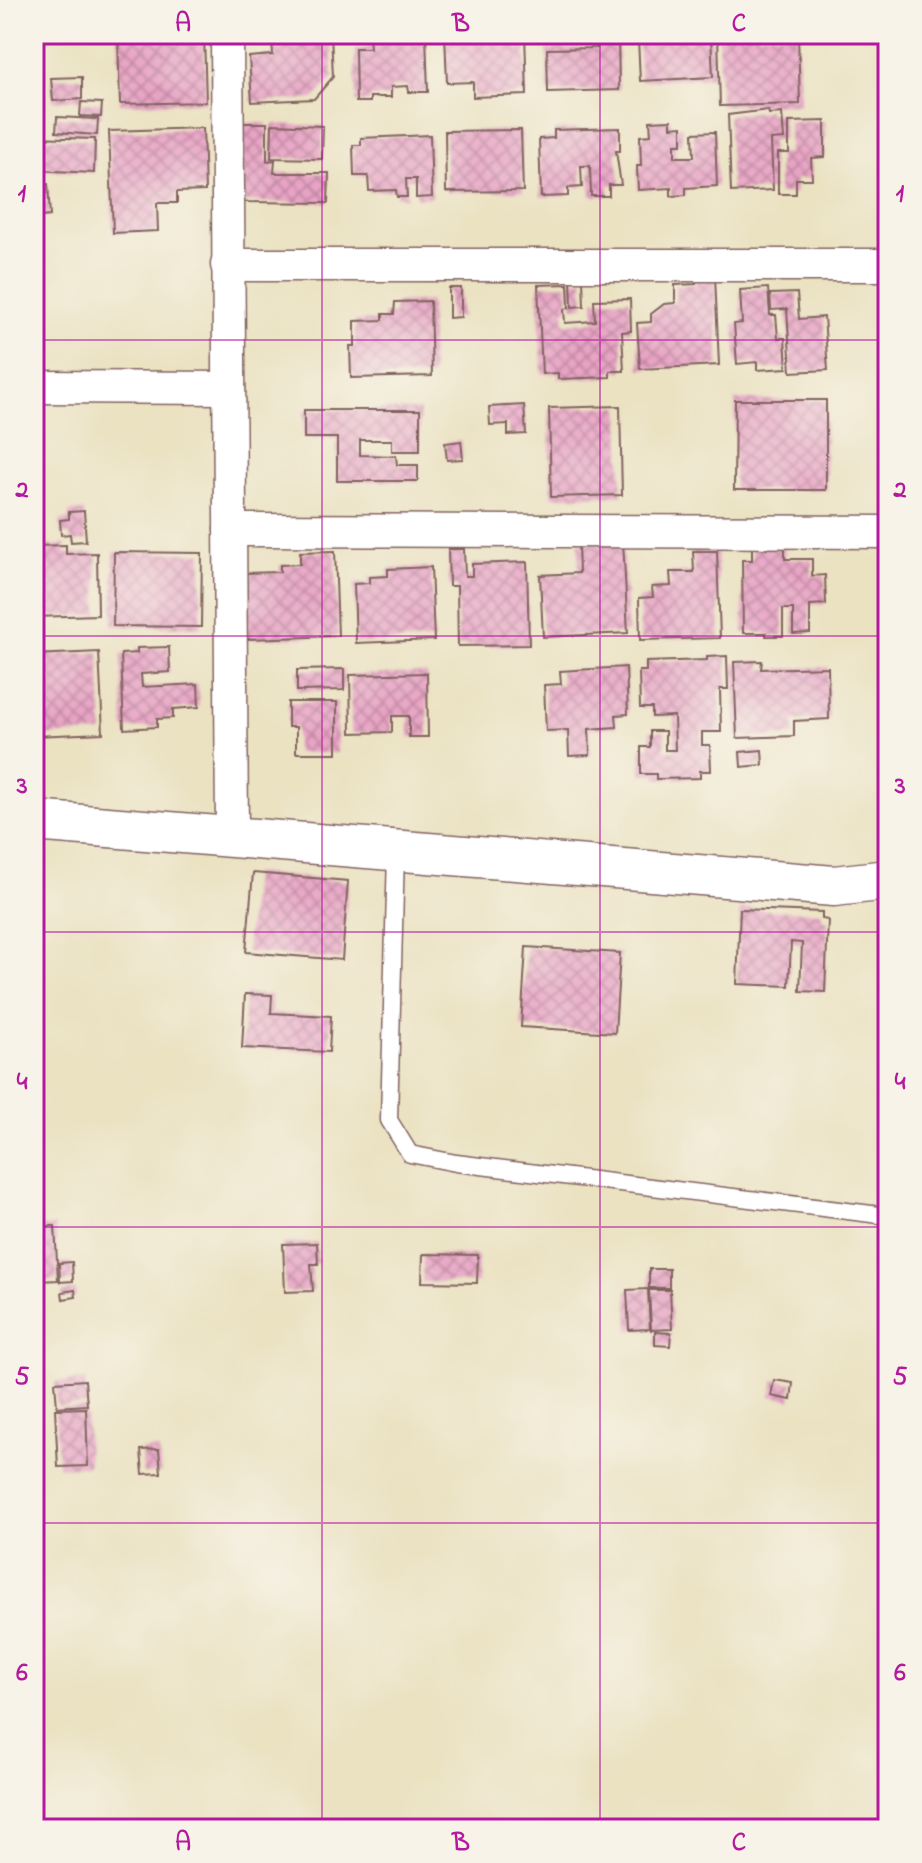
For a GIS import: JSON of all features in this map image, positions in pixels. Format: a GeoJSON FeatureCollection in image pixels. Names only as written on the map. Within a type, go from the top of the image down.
{"type":"FeatureCollection","features":[{"type":"Feature","properties":{"kind":"street"},"geometry":{"type":"LineString","coordinates":[[227,34],[232,837]]}},
{"type":"Feature","properties":{"kind":"street"},"geometry":{"type":"LineString","coordinates":[[227,265],[888,265]]}},
{"type":"Feature","properties":{"kind":"street"},"geometry":{"type":"LineString","coordinates":[[34,387],[229,388]]}},
{"type":"Feature","properties":{"kind":"street"},"geometry":{"type":"LineString","coordinates":[[230,530],[888,532]]}},
{"type":"Feature","properties":{"kind":"street"},"geometry":{"type":"LineString","coordinates":[[34,821],[834,886],[888,880]]}},
{"type":"Feature","properties":{"kind":"lane"},"geometry":{"type":"LineString","coordinates":[[396,850],[389,1120],[410,1154],[456,1163],[888,1216]]}},
{"type":"Feature","properties":{"kind":"building"},"geometry":{"type":"Polygon","coordinates":[[[118,34],[204,34],[206,102],[120,104],[118,34]]]}},
{"type":"Feature","properties":{"kind":"building"},"geometry":{"type":"Polygon","coordinates":[[[294,34],[331,34],[333,77],[314,99],[252,102],[249,57],[273,55],[272,38],[294,37],[294,34]]]}},
{"type":"Feature","properties":{"kind":"building"},"geometry":{"type":"Polygon","coordinates":[[[426,34],[428,92],[409,92],[408,86],[391,87],[391,97],[370,97],[370,102],[356,102],[355,48],[370,48],[369,36],[426,34]]]}},
{"type":"Feature","properties":{"kind":"building"},"geometry":{"type":"Polygon","coordinates":[[[445,34],[525,34],[527,95],[473,97],[473,82],[447,83],[445,34]]]}},
{"type":"Feature","properties":{"kind":"building"},"geometry":{"type":"Polygon","coordinates":[[[597,34],[618,34],[619,90],[548,92],[547,49],[597,48],[597,34]]]}},
{"type":"Feature","properties":{"kind":"building"},"geometry":{"type":"Polygon","coordinates":[[[679,34],[711,35],[713,77],[640,81],[638,39],[679,37],[679,34]]]}},
{"type":"Feature","properties":{"kind":"building"},"geometry":{"type":"Polygon","coordinates":[[[718,34],[798,34],[800,104],[720,106],[718,34]]]}},
{"type":"Feature","properties":{"kind":"building"},"geometry":{"type":"Polygon","coordinates":[[[82,77],[82,99],[53,101],[51,78],[82,77]]]}},
{"type":"Feature","properties":{"kind":"building"},"geometry":{"type":"Polygon","coordinates":[[[81,102],[102,103],[101,117],[80,116],[81,102]]]}},
{"type":"Feature","properties":{"kind":"building"},"geometry":{"type":"Polygon","coordinates":[[[768,110],[769,114],[782,113],[784,139],[771,140],[773,190],[731,192],[728,115],[768,110]]]}},
{"type":"Feature","properties":{"kind":"building"},"geometry":{"type":"Polygon","coordinates":[[[57,117],[98,119],[97,135],[56,132],[57,117]]]}},
{"type":"Feature","properties":{"kind":"building"},"geometry":{"type":"Polygon","coordinates":[[[671,120],[671,127],[682,126],[682,144],[675,144],[675,157],[694,157],[693,133],[715,132],[717,186],[686,188],[686,195],[671,196],[671,188],[638,190],[640,136],[651,135],[650,121],[671,120]]]}},
{"type":"Feature","properties":{"kind":"building"},"geometry":{"type":"Polygon","coordinates":[[[825,121],[825,157],[811,158],[812,179],[796,179],[796,194],[778,194],[778,153],[789,153],[789,122],[825,121]]]}},
{"type":"Feature","properties":{"kind":"building"},"geometry":{"type":"Polygon","coordinates":[[[244,123],[267,123],[267,161],[275,160],[274,173],[329,173],[328,203],[242,202],[244,123]]]}},
{"type":"Feature","properties":{"kind":"building"},"geometry":{"type":"Polygon","coordinates":[[[272,124],[323,126],[322,159],[271,158],[272,124]]]}},
{"type":"Feature","properties":{"kind":"building"},"geometry":{"type":"Polygon","coordinates":[[[203,128],[205,191],[177,192],[177,203],[157,203],[158,231],[113,233],[109,131],[203,128]]]}},
{"type":"Feature","properties":{"kind":"building"},"geometry":{"type":"Polygon","coordinates":[[[620,128],[620,151],[616,151],[621,185],[609,185],[609,196],[591,196],[590,166],[581,166],[582,187],[568,188],[568,196],[541,197],[539,139],[554,138],[554,130],[620,128]]]}},
{"type":"Feature","properties":{"kind":"building"},"geometry":{"type":"Polygon","coordinates":[[[521,130],[523,191],[446,192],[445,131],[521,130]]]}},
{"type":"Feature","properties":{"kind":"building"},"geometry":{"type":"Polygon","coordinates":[[[430,135],[432,197],[416,198],[416,179],[406,179],[407,197],[397,197],[396,190],[369,191],[368,176],[354,176],[353,145],[361,145],[361,138],[430,135]]]}},
{"type":"Feature","properties":{"kind":"building"},"geometry":{"type":"Polygon","coordinates":[[[34,137],[95,139],[94,173],[34,170],[34,137]]]}},
{"type":"Feature","properties":{"kind":"building"},"geometry":{"type":"Polygon","coordinates":[[[48,184],[50,216],[41,217],[41,226],[34,226],[34,185],[48,184]]]}},
{"type":"Feature","properties":{"kind":"building"},"geometry":{"type":"Polygon","coordinates":[[[715,276],[719,365],[640,369],[637,323],[651,322],[651,314],[664,304],[675,303],[675,285],[696,284],[695,277],[715,276]]]}},
{"type":"Feature","properties":{"kind":"building"},"geometry":{"type":"Polygon","coordinates":[[[583,279],[584,306],[572,307],[571,280],[583,279]]]}},
{"type":"Feature","properties":{"kind":"building"},"geometry":{"type":"Polygon","coordinates":[[[568,284],[569,308],[564,309],[565,323],[595,321],[594,300],[630,299],[631,331],[622,332],[624,371],[610,371],[610,377],[558,379],[558,373],[542,374],[538,285],[568,284]]]}},
{"type":"Feature","properties":{"kind":"building"},"geometry":{"type":"Polygon","coordinates":[[[449,288],[461,288],[461,317],[449,318],[449,288]]]}},
{"type":"Feature","properties":{"kind":"building"},"geometry":{"type":"Polygon","coordinates":[[[768,288],[770,315],[776,315],[778,338],[785,338],[787,368],[757,370],[757,362],[737,364],[734,324],[742,323],[740,290],[768,288]]]}},
{"type":"Feature","properties":{"kind":"building"},"geometry":{"type":"Polygon","coordinates":[[[797,293],[799,319],[824,317],[828,370],[791,372],[787,309],[771,310],[770,294],[797,293]]]}},
{"type":"Feature","properties":{"kind":"building"},"geometry":{"type":"Polygon","coordinates":[[[430,301],[432,376],[351,378],[350,346],[355,346],[355,321],[383,320],[383,314],[394,314],[395,302],[430,301]]]}},
{"type":"Feature","properties":{"kind":"building"},"geometry":{"type":"Polygon","coordinates":[[[735,400],[826,400],[826,490],[734,490],[735,400]]]}},
{"type":"Feature","properties":{"kind":"building"},"geometry":{"type":"Polygon","coordinates":[[[524,405],[526,434],[508,435],[508,424],[490,425],[489,407],[524,405]]]}},
{"type":"Feature","properties":{"kind":"building"},"geometry":{"type":"Polygon","coordinates":[[[620,406],[622,495],[551,497],[549,408],[620,406]]]}},
{"type":"Feature","properties":{"kind":"building"},"geometry":{"type":"Polygon","coordinates":[[[304,410],[420,410],[420,451],[392,451],[392,440],[360,440],[360,455],[396,456],[397,465],[418,465],[418,481],[337,481],[337,438],[304,438],[304,410]]]}},
{"type":"Feature","properties":{"kind":"building"},"geometry":{"type":"Polygon","coordinates":[[[461,441],[463,459],[447,460],[445,443],[461,441]]]}},
{"type":"Feature","properties":{"kind":"building"},"geometry":{"type":"Polygon","coordinates":[[[84,511],[86,541],[71,542],[70,534],[61,535],[60,520],[69,519],[69,512],[84,511]]]}},
{"type":"Feature","properties":{"kind":"building"},"geometry":{"type":"Polygon","coordinates":[[[785,540],[785,559],[812,559],[812,576],[825,575],[826,604],[810,605],[810,633],[793,634],[793,609],[783,609],[783,636],[743,633],[742,560],[752,560],[752,541],[785,540]]]}},
{"type":"Feature","properties":{"kind":"building"},"geometry":{"type":"Polygon","coordinates":[[[623,541],[628,633],[543,637],[540,575],[579,573],[578,543],[623,541]]]}},
{"type":"Feature","properties":{"kind":"building"},"geometry":{"type":"Polygon","coordinates":[[[66,545],[66,554],[97,553],[98,615],[34,617],[34,546],[66,545]]]}},
{"type":"Feature","properties":{"kind":"building"},"geometry":{"type":"Polygon","coordinates":[[[448,549],[464,549],[465,576],[472,576],[472,564],[527,562],[529,645],[458,646],[457,586],[449,586],[448,549]]]}},
{"type":"Feature","properties":{"kind":"building"},"geometry":{"type":"Polygon","coordinates":[[[335,551],[338,636],[247,639],[244,573],[280,572],[280,565],[300,564],[300,552],[335,551]]]}},
{"type":"Feature","properties":{"kind":"building"},"geometry":{"type":"Polygon","coordinates":[[[693,551],[717,551],[720,638],[640,640],[639,598],[653,597],[652,587],[671,586],[670,572],[694,572],[693,551]]]}},
{"type":"Feature","properties":{"kind":"building"},"geometry":{"type":"Polygon","coordinates":[[[114,552],[202,553],[201,627],[113,626],[114,552]]]}},
{"type":"Feature","properties":{"kind":"building"},"geometry":{"type":"Polygon","coordinates":[[[431,567],[434,640],[356,643],[354,584],[369,583],[369,577],[388,576],[388,569],[431,567]]]}},
{"type":"Feature","properties":{"kind":"building"},"geometry":{"type":"Polygon","coordinates":[[[169,647],[170,672],[141,674],[142,687],[198,684],[199,707],[173,709],[173,718],[157,719],[157,727],[124,729],[121,654],[137,653],[137,648],[169,647]]]}},
{"type":"Feature","properties":{"kind":"building"},"geometry":{"type":"Polygon","coordinates":[[[99,652],[103,733],[34,736],[34,655],[99,652]]]}},
{"type":"Feature","properties":{"kind":"building"},"geometry":{"type":"Polygon","coordinates":[[[727,656],[728,689],[720,689],[721,732],[702,732],[702,745],[710,745],[711,771],[700,771],[700,778],[656,779],[656,774],[641,774],[641,747],[650,747],[650,731],[665,731],[665,750],[675,750],[674,716],[652,717],[652,708],[640,708],[639,671],[646,671],[646,662],[707,660],[707,657],[727,656]]]}},
{"type":"Feature","properties":{"kind":"building"},"geometry":{"type":"Polygon","coordinates":[[[762,661],[761,669],[828,667],[829,719],[794,721],[794,736],[737,738],[734,662],[762,661]]]}},
{"type":"Feature","properties":{"kind":"building"},"geometry":{"type":"Polygon","coordinates":[[[626,667],[628,714],[616,715],[617,727],[589,729],[590,755],[569,756],[568,730],[546,731],[544,685],[561,684],[560,671],[626,667]]]}},
{"type":"Feature","properties":{"kind":"building"},"geometry":{"type":"Polygon","coordinates":[[[344,669],[344,690],[297,691],[297,670],[344,669]]]}},
{"type":"Feature","properties":{"kind":"building"},"geometry":{"type":"Polygon","coordinates":[[[427,673],[428,737],[409,737],[409,716],[392,716],[392,732],[351,733],[350,675],[427,673]]]}},
{"type":"Feature","properties":{"kind":"building"},"geometry":{"type":"Polygon","coordinates":[[[288,702],[337,702],[337,753],[296,753],[296,727],[288,727],[288,702]]]}},
{"type":"Feature","properties":{"kind":"building"},"geometry":{"type":"Polygon","coordinates":[[[762,750],[763,765],[741,767],[740,752],[762,750]]]}},
{"type":"Feature","properties":{"kind":"building"},"geometry":{"type":"Polygon","coordinates":[[[253,873],[348,881],[342,960],[246,952],[253,873]]]}},
{"type":"Feature","properties":{"kind":"building"},"geometry":{"type":"Polygon","coordinates":[[[740,909],[822,912],[822,919],[828,920],[825,992],[800,991],[802,943],[791,942],[789,986],[737,984],[740,909]]]}},
{"type":"Feature","properties":{"kind":"building"},"geometry":{"type":"Polygon","coordinates":[[[526,947],[620,953],[615,1033],[521,1027],[526,947]]]}},
{"type":"Feature","properties":{"kind":"building"},"geometry":{"type":"Polygon","coordinates":[[[245,994],[272,995],[271,1013],[331,1016],[329,1052],[242,1048],[245,994]]]}},
{"type":"Feature","properties":{"kind":"building"},"geometry":{"type":"Polygon","coordinates":[[[37,1226],[55,1226],[58,1280],[39,1281],[37,1226]]]}},
{"type":"Feature","properties":{"kind":"building"},"geometry":{"type":"Polygon","coordinates":[[[317,1243],[318,1264],[311,1264],[313,1291],[285,1292],[283,1244],[317,1243]]]}},
{"type":"Feature","properties":{"kind":"building"},"geometry":{"type":"Polygon","coordinates":[[[423,1254],[478,1255],[477,1283],[422,1282],[423,1254]]]}},
{"type":"Feature","properties":{"kind":"building"},"geometry":{"type":"Polygon","coordinates":[[[72,1262],[73,1281],[60,1282],[59,1263],[72,1262]]]}},
{"type":"Feature","properties":{"kind":"building"},"geometry":{"type":"Polygon","coordinates":[[[649,1269],[669,1269],[669,1288],[649,1288],[649,1269]]]}},
{"type":"Feature","properties":{"kind":"building"},"geometry":{"type":"Polygon","coordinates":[[[648,1289],[650,1329],[629,1330],[627,1290],[648,1289]]]}},
{"type":"Feature","properties":{"kind":"building"},"geometry":{"type":"Polygon","coordinates":[[[75,1290],[76,1297],[63,1299],[62,1292],[75,1290]]]}},
{"type":"Feature","properties":{"kind":"building"},"geometry":{"type":"Polygon","coordinates":[[[649,1290],[670,1290],[672,1329],[651,1330],[649,1290]]]}},
{"type":"Feature","properties":{"kind":"building"},"geometry":{"type":"Polygon","coordinates":[[[655,1332],[671,1333],[670,1346],[655,1345],[655,1332]]]}},
{"type":"Feature","properties":{"kind":"building"},"geometry":{"type":"Polygon","coordinates":[[[85,1380],[87,1405],[57,1407],[55,1382],[85,1380]]]}},
{"type":"Feature","properties":{"kind":"building"},"geometry":{"type":"Polygon","coordinates":[[[774,1380],[793,1383],[791,1400],[771,1396],[774,1380]]]}},
{"type":"Feature","properties":{"kind":"building"},"geometry":{"type":"Polygon","coordinates":[[[86,1408],[88,1466],[58,1467],[55,1409],[86,1408]]]}},
{"type":"Feature","properties":{"kind":"building"},"geometry":{"type":"Polygon","coordinates":[[[159,1449],[161,1473],[143,1474],[141,1450],[159,1449]]]}}]}
